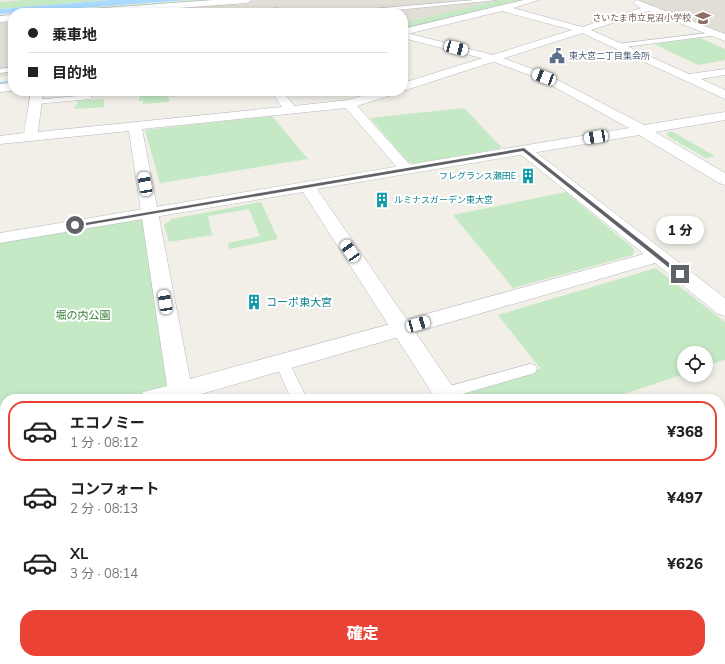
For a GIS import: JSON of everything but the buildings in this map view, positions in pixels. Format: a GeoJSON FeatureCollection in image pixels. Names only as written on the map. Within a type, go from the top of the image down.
{"type":"FeatureCollection","features":[{"type":"Feature","properties":{"kind":"street"},"geometry":{"type":"LineString","coordinates":[[137,8],[247,0]]}},
{"type":"Feature","properties":{"kind":"street"},"geometry":{"type":"LineString","coordinates":[[408,33],[535,0]]}},
{"type":"Feature","properties":{"kind":"street"},"geometry":{"type":"LineString","coordinates":[[628,0],[721,36]]}},
{"type":"Feature","properties":{"kind":"street"},"geometry":{"type":"LineString","coordinates":[[503,8],[583,30],[725,95]]}},
{"type":"Feature","properties":{"kind":"street"},"geometry":{"type":"LineString","coordinates":[[408,85],[650,8]]}},
{"type":"Feature","properties":{"kind":"street"},"geometry":{"type":"LineString","coordinates":[[408,35],[493,58],[544,77],[570,90],[725,180]]}},
{"type":"Feature","properties":{"kind":"street"},"geometry":{"type":"LineString","coordinates":[[687,78],[725,72]]}},
{"type":"Feature","properties":{"kind":"street"},"geometry":{"type":"LineString","coordinates":[[280,96],[290,110]]}},
{"type":"Feature","properties":{"kind":"street"},"geometry":{"type":"LineString","coordinates":[[0,140],[349,104],[375,96]]}},
{"type":"Feature","properties":{"kind":"street"},"geometry":{"type":"LineString","coordinates":[[30,137],[36,97]]}},
{"type":"Feature","properties":{"kind":"street"},"geometry":{"type":"LineString","coordinates":[[349,104],[406,169]]}},
{"type":"Feature","properties":{"kind":"street"},"geometry":{"type":"LineString","coordinates":[[0,238],[725,116]]}},
{"type":"Feature","properties":{"kind":"street"},"geometry":{"type":"LineString","coordinates":[[135,126],[180,391]]}},
{"type":"Feature","properties":{"kind":"street"},"geometry":{"type":"LineString","coordinates":[[524,150],[725,309]]}},
{"type":"Feature","properties":{"kind":"street"},"geometry":{"type":"LineString","coordinates":[[307,186],[446,394]]}},
{"type":"Feature","properties":{"kind":"street"},"geometry":{"type":"LineString","coordinates":[[170,394],[658,256]]}},
{"type":"Feature","properties":{"kind":"lane"},"geometry":{"type":"LineString","coordinates":[[404,8],[494,0]]}},
{"type":"Feature","properties":{"kind":"lane"},"geometry":{"type":"LineString","coordinates":[[617,46],[721,36]]}},
{"type":"Feature","properties":{"kind":"lane"},"geometry":{"type":"LineString","coordinates":[[36,97],[88,98]]}},
{"type":"Feature","properties":{"kind":"lane"},"geometry":{"type":"LineString","coordinates":[[282,362],[297,394]]}},
{"type":"Feature","properties":{"kind":"lane"},"geometry":{"type":"LineString","coordinates":[[453,394],[530,369]]}},
{"type":"Feature","properties":{"kind":"shaded area"},"geometry":{"type":"Polygon","coordinates":[[[259,0],[501,0],[408,22],[408,8],[157,8],[259,0]]]}},
{"type":"Feature","properties":{"kind":"shaded area","name":"さいたま市立見沼小学校"},"geometry":{"type":"Polygon","coordinates":[[[635,0],[725,0],[725,35],[635,0]]]}},
{"type":"Feature","properties":{"kind":"shaded area"},"geometry":{"type":"Polygon","coordinates":[[[8,19],[8,76],[0,77],[0,20],[8,19]]]}},
{"type":"Feature","properties":{"kind":"green space"},"geometry":{"type":"Polygon","coordinates":[[[22,0],[111,0],[0,9],[0,2],[22,0]]]}},
{"type":"Feature","properties":{"kind":"green space"},"geometry":{"type":"Polygon","coordinates":[[[193,0],[235,0],[131,8],[90,8],[193,0]]]}},
{"type":"Feature","properties":{"kind":"green space"},"geometry":{"type":"Polygon","coordinates":[[[501,0],[535,0],[408,30],[408,22],[501,0]]]}},
{"type":"Feature","properties":{"kind":"green space"},"geometry":{"type":"Polygon","coordinates":[[[700,38],[725,49],[725,60],[698,65],[654,44],[700,38]]]}},
{"type":"Feature","properties":{"kind":"green space"},"geometry":{"type":"Polygon","coordinates":[[[140,96],[168,96],[169,102],[143,104],[143,101],[139,101],[140,96]]]}},
{"type":"Feature","properties":{"kind":"green space"},"geometry":{"type":"Polygon","coordinates":[[[103,99],[104,107],[74,109],[78,101],[103,99]]]}},
{"type":"Feature","properties":{"kind":"green space"},"geometry":{"type":"Polygon","coordinates":[[[464,108],[502,148],[417,164],[408,162],[370,118],[464,108]]]}},
{"type":"Feature","properties":{"kind":"green space"},"geometry":{"type":"Polygon","coordinates":[[[272,116],[308,159],[160,183],[145,130],[272,116]]]}},
{"type":"Feature","properties":{"kind":"green space"},"geometry":{"type":"Polygon","coordinates":[[[668,132],[673,132],[715,156],[706,158],[667,136],[668,132]]]}},
{"type":"Feature","properties":{"kind":"green space"},"geometry":{"type":"Polygon","coordinates":[[[566,192],[634,249],[633,255],[513,288],[453,215],[566,192]]]}},
{"type":"Feature","properties":{"kind":"green space"},"geometry":{"type":"Polygon","coordinates":[[[261,202],[278,239],[229,249],[228,243],[260,236],[249,209],[208,216],[212,235],[169,242],[164,225],[172,219],[261,202]]]}},
{"type":"Feature","properties":{"kind":"green space","name":"堀の内公園"},"geometry":{"type":"Polygon","coordinates":[[[150,212],[180,391],[170,394],[0,394],[0,238],[150,212]]]}},
{"type":"Feature","properties":{"kind":"green space"},"geometry":{"type":"Polygon","coordinates":[[[656,268],[725,322],[725,360],[713,364],[713,346],[677,346],[677,376],[624,394],[464,394],[540,368],[498,315],[656,268]]]}},
{"type":"Feature","properties":{"kind":"water"},"geometry":{"type":"Polygon","coordinates":[[[111,0],[188,0],[81,8],[12,8],[111,0]]]}},
{"type":"Feature","properties":{"kind":"water"},"geometry":{"type":"Polygon","coordinates":[[[8,8],[8,13],[0,14],[0,9],[8,8]]]}},
{"type":"Feature","properties":{"kind":"waterway"},"geometry":{"type":"LineString","coordinates":[[0,83],[8,82]]}},
{"type":"Feature","properties":{"kind":"place","name":"さいたま市立見沼小学校"},"geometry":{"type":"Point","coordinates":[703,18]}},
{"type":"Feature","properties":{"kind":"place","name":"東大宮二丁目集会所"},"geometry":{"type":"Point","coordinates":[557,56]}},
{"type":"Feature","properties":{"kind":"place","name":"フレグランス瀬田E"},"geometry":{"type":"Point","coordinates":[528,176]}},
{"type":"Feature","properties":{"kind":"place","name":"ルミナスガーデン東大宮"},"geometry":{"type":"Point","coordinates":[382,200]}},
{"type":"Feature","properties":{"kind":"place","name":"コーポ東大宮"},"geometry":{"type":"Point","coordinates":[254,302]}},
{"type":"Feature","properties":{"kind":"route"},"geometry":{"type":"LineString","coordinates":[[75,225],[524,150],[680,274]]}}]}
